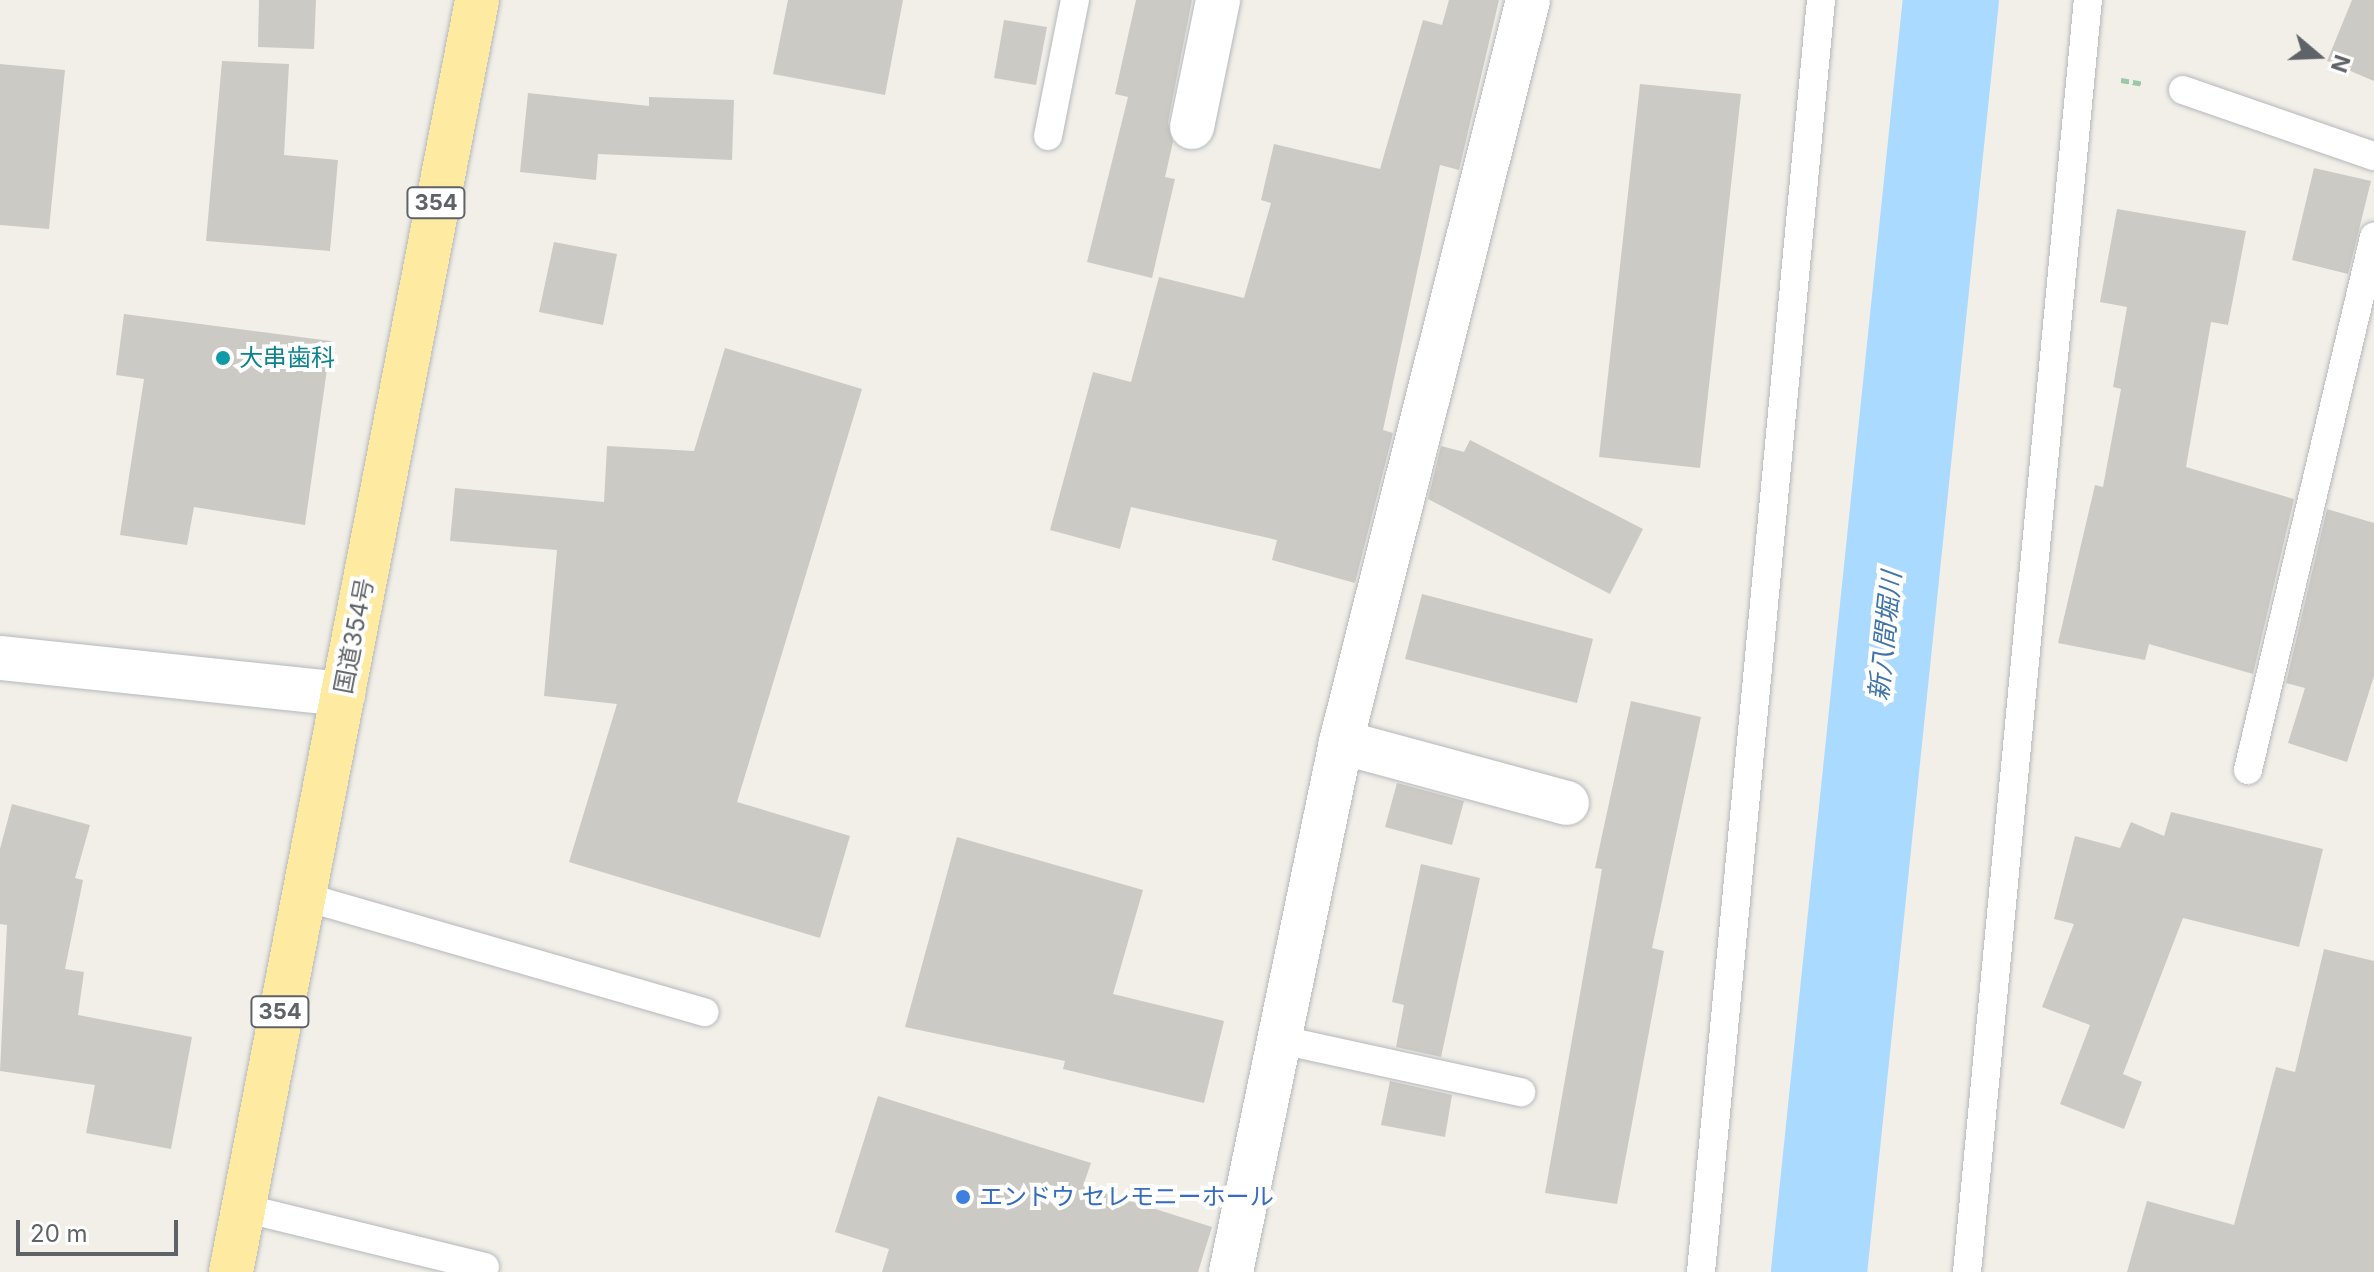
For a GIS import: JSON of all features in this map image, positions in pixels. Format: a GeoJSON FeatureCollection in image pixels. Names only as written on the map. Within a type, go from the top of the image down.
{"type":"FeatureCollection","features":[{"type":"Feature","properties":{"kind":"highway","name":"国道354号"},"geometry":{"type":"LineString","coordinates":[[231,1272],[477,0]]}},
{"type":"Feature","properties":{"kind":"street"},"geometry":{"type":"LineString","coordinates":[[1192,127],[1218,0]]}},
{"type":"Feature","properties":{"kind":"street"},"geometry":{"type":"LineString","coordinates":[[1231,1272],[1341,742],[1528,0]]}},
{"type":"Feature","properties":{"kind":"street"},"geometry":{"type":"LineString","coordinates":[[0,658],[343,694]]}},
{"type":"Feature","properties":{"kind":"street"},"geometry":{"type":"LineString","coordinates":[[1341,742],[1567,803]]}},
{"type":"Feature","properties":{"kind":"lane"},"geometry":{"type":"LineString","coordinates":[[1048,136],[1075,0]]}},
{"type":"Feature","properties":{"kind":"lane"},"geometry":{"type":"LineString","coordinates":[[1701,1272],[1821,0]]}},
{"type":"Feature","properties":{"kind":"lane"},"geometry":{"type":"LineString","coordinates":[[1967,1272],[2078,73],[2088,0]]}},
{"type":"Feature","properties":{"kind":"lane"},"geometry":{"type":"LineString","coordinates":[[2183,90],[2374,156]]}},
{"type":"Feature","properties":{"kind":"lane"},"geometry":{"type":"LineString","coordinates":[[2248,770],[2374,237]]}},
{"type":"Feature","properties":{"kind":"lane"},"geometry":{"type":"LineString","coordinates":[[302,896],[705,1012]]}},
{"type":"Feature","properties":{"kind":"lane"},"geometry":{"type":"LineString","coordinates":[[1277,1039],[1521,1092]]}},
{"type":"Feature","properties":{"kind":"lane"},"geometry":{"type":"LineString","coordinates":[[243,1208],[485,1267]]}},
{"type":"Feature","properties":{"kind":"path"},"geometry":{"type":"LineString","coordinates":[[2078,73],[2183,90]]}},
{"type":"Feature","properties":{"kind":"building"},"geometry":{"type":"Polygon","coordinates":[[[259,0],[316,0],[314,49],[258,47],[259,0]]]}},
{"type":"Feature","properties":{"kind":"building"},"geometry":{"type":"Polygon","coordinates":[[[788,0],[903,0],[885,95],[773,74],[788,0]]]}},
{"type":"Feature","properties":{"kind":"building"},"geometry":{"type":"Polygon","coordinates":[[[1136,0],[1192,0],[1168,122],[1173,142],[1165,177],[1175,179],[1152,278],[1087,262],[1128,97],[1115,94],[1136,0]]]}},
{"type":"Feature","properties":{"kind":"building"},"geometry":{"type":"Polygon","coordinates":[[[1449,0],[1499,0],[1459,170],[1440,165],[1383,430],[1393,433],[1355,583],[1272,560],[1277,540],[1131,507],[1120,549],[1050,530],[1093,372],[1131,382],[1159,277],[1244,298],[1271,203],[1261,200],[1274,144],[1380,169],[1423,20],[1442,25],[1449,0]]]}},
{"type":"Feature","properties":{"kind":"building"},"geometry":{"type":"Polygon","coordinates":[[[2352,0],[2374,0],[2374,81],[2327,61],[2352,0]]]}},
{"type":"Feature","properties":{"kind":"building"},"geometry":{"type":"Polygon","coordinates":[[[1004,20],[1047,27],[1036,85],[994,78],[1004,20]]]}},
{"type":"Feature","properties":{"kind":"building"},"geometry":{"type":"Polygon","coordinates":[[[222,61],[289,64],[284,155],[338,160],[330,251],[206,241],[222,61]]]}},
{"type":"Feature","properties":{"kind":"building"},"geometry":{"type":"Polygon","coordinates":[[[0,64],[65,70],[49,229],[0,225],[0,64]]]}},
{"type":"Feature","properties":{"kind":"building"},"geometry":{"type":"Polygon","coordinates":[[[1640,84],[1741,94],[1700,468],[1599,457],[1640,84]]]}},
{"type":"Feature","properties":{"kind":"building"},"geometry":{"type":"Polygon","coordinates":[[[528,93],[649,106],[649,97],[734,100],[732,160],[598,154],[596,180],[520,172],[528,93]]]}},
{"type":"Feature","properties":{"kind":"building"},"geometry":{"type":"Polygon","coordinates":[[[2314,168],[2371,181],[2348,274],[2292,260],[2314,168]]]}},
{"type":"Feature","properties":{"kind":"building"},"geometry":{"type":"Polygon","coordinates":[[[2117,209],[2246,231],[2228,325],[2211,322],[2186,467],[2294,499],[2253,674],[2149,644],[2145,660],[2058,643],[2095,485],[2103,487],[2121,389],[2113,387],[2127,307],[2100,302],[2117,209]]]}},
{"type":"Feature","properties":{"kind":"building"},"geometry":{"type":"Polygon","coordinates":[[[554,242],[617,254],[603,325],[539,312],[554,242]]]}},
{"type":"Feature","properties":{"kind":"building"},"geometry":{"type":"Polygon","coordinates":[[[124,314],[331,341],[305,525],[194,507],[187,545],[120,535],[144,379],[116,375],[124,314]]]}},
{"type":"Feature","properties":{"kind":"building"},"geometry":{"type":"Polygon","coordinates":[[[725,348],[862,389],[737,802],[850,836],[820,938],[569,862],[617,704],[544,696],[557,550],[450,541],[455,488],[604,502],[607,446],[694,451],[725,348]]]}},
{"type":"Feature","properties":{"kind":"building"},"geometry":{"type":"Polygon","coordinates":[[[1470,440],[1643,529],[1610,594],[1428,499],[1441,446],[1464,452],[1470,440]]]}},
{"type":"Feature","properties":{"kind":"building"},"geometry":{"type":"Polygon","coordinates":[[[2327,509],[2374,523],[2374,676],[2347,762],[2288,743],[2305,688],[2286,683],[2327,509]]]}},
{"type":"Feature","properties":{"kind":"building"},"geometry":{"type":"Polygon","coordinates":[[[1422,594],[1593,639],[1577,703],[1405,659],[1422,594]]]}},
{"type":"Feature","properties":{"kind":"building"},"geometry":{"type":"Polygon","coordinates":[[[1631,701],[1701,717],[1652,948],[1664,951],[1617,1204],[1545,1193],[1602,869],[1595,868],[1631,701]]]}},
{"type":"Feature","properties":{"kind":"building"},"geometry":{"type":"Polygon","coordinates":[[[1397,783],[1464,801],[1452,845],[1385,827],[1397,783]]]}},
{"type":"Feature","properties":{"kind":"building"},"geometry":{"type":"Polygon","coordinates":[[[12,804],[90,825],[75,878],[83,880],[65,969],[84,972],[78,1015],[192,1037],[171,1149],[86,1133],[95,1085],[0,1071],[7,925],[0,924],[0,849],[12,804]]]}},
{"type":"Feature","properties":{"kind":"building"},"geometry":{"type":"Polygon","coordinates":[[[2171,812],[2323,849],[2299,947],[2183,918],[2123,1074],[2142,1082],[2124,1129],[2060,1104],[2090,1025],[2042,1007],[2074,924],[2054,919],[2075,836],[2120,848],[2131,822],[2164,836],[2171,812]]]}},
{"type":"Feature","properties":{"kind":"building"},"geometry":{"type":"Polygon","coordinates":[[[957,837],[1143,890],[1113,994],[1224,1021],[1204,1103],[1063,1069],[1065,1061],[905,1027],[957,837]]]}},
{"type":"Feature","properties":{"kind":"building"},"geometry":{"type":"Polygon","coordinates":[[[1421,864],[1480,878],[1441,1057],[1396,1047],[1404,1005],[1392,1002],[1421,864]]]}},
{"type":"Feature","properties":{"kind":"building"},"geometry":{"type":"Polygon","coordinates":[[[2324,949],[2374,961],[2374,1272],[2127,1272],[2147,1201],[2234,1225],[2276,1067],[2295,1072],[2324,949]]]}},
{"type":"Feature","properties":{"kind":"building"},"geometry":{"type":"Polygon","coordinates":[[[1390,1081],[1452,1095],[1445,1137],[1381,1125],[1390,1081]]]}},
{"type":"Feature","properties":{"kind":"building","name":"エンドウ セレモニーホール"},"geometry":{"type":"Polygon","coordinates":[[[878,1096],[1091,1163],[1083,1186],[1212,1227],[1198,1272],[882,1272],[889,1249],[835,1232],[878,1096]]]}},
{"type":"Feature","properties":{"kind":"waterway","name":"新八間堀川"},"geometry":{"type":"LineString","coordinates":[[1819,1272],[1951,0]]}},
{"type":"Feature","properties":{"kind":"place","name":"大串歯科"},"geometry":{"type":"Point","coordinates":[223,358]}},
{"type":"Feature","properties":{"kind":"place","name":"エンドウ セレモニーホール"},"geometry":{"type":"Point","coordinates":[963,1197]}}]}
